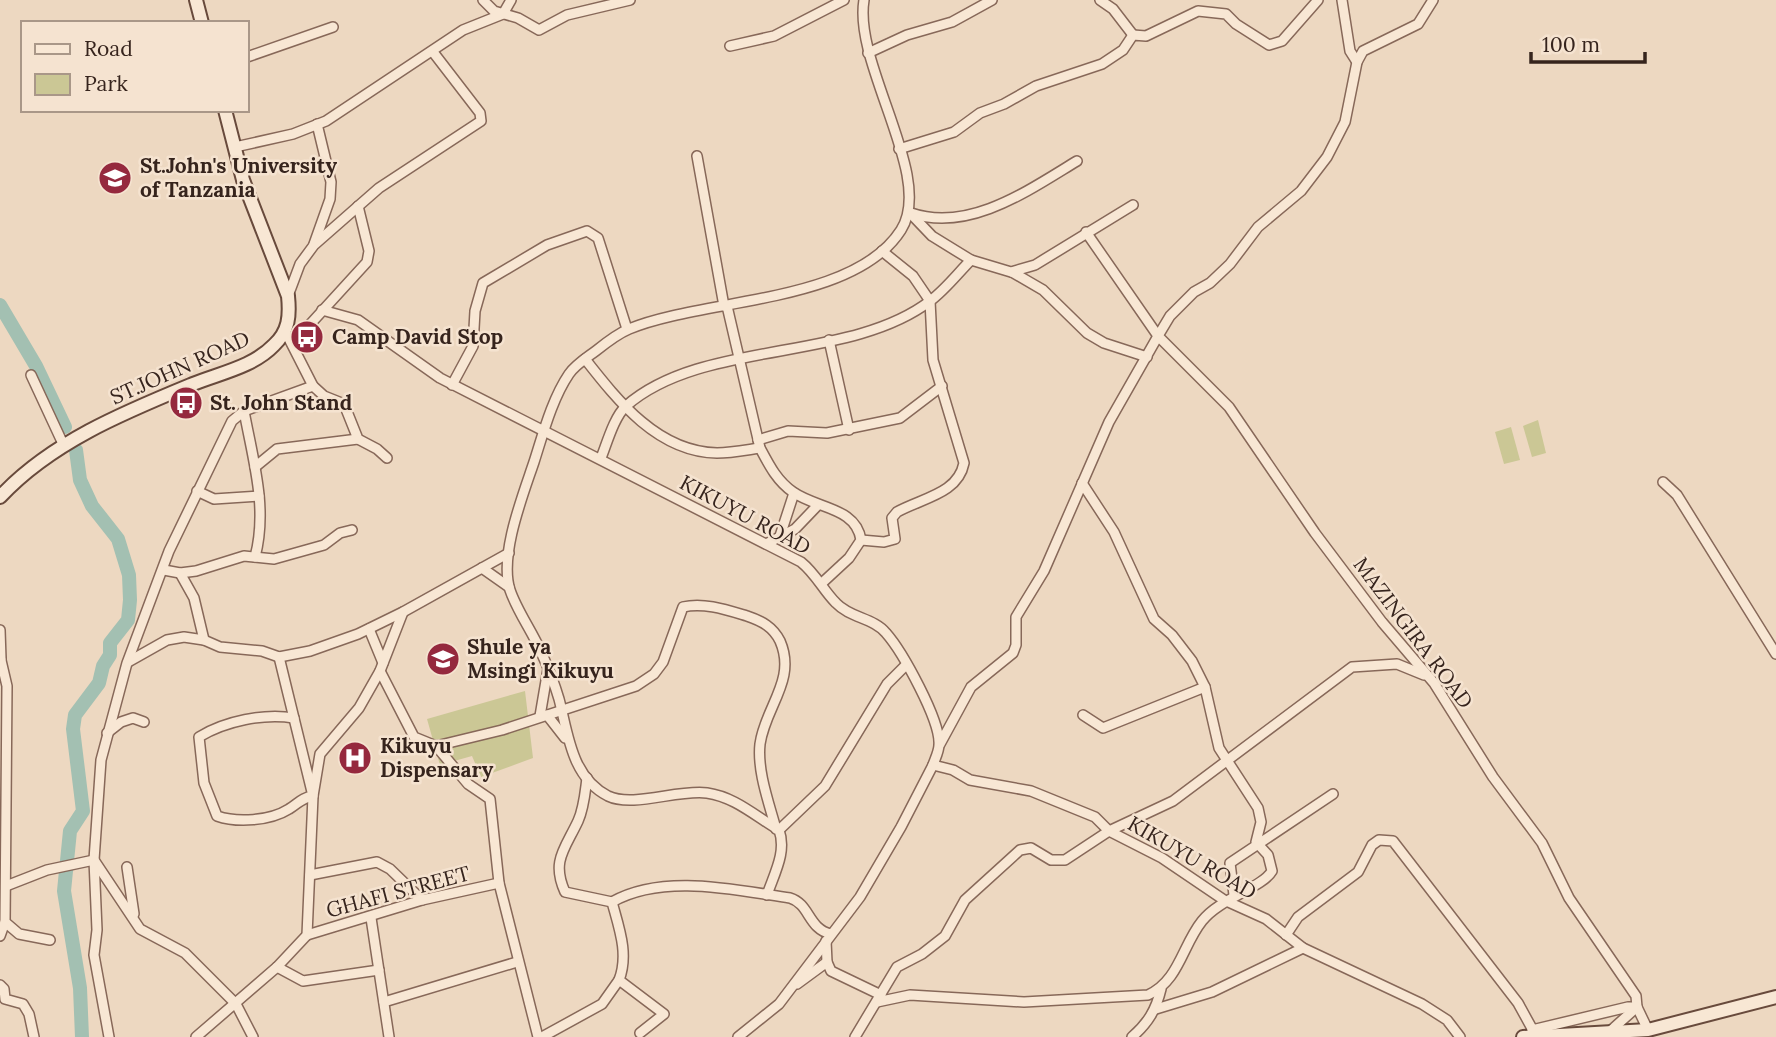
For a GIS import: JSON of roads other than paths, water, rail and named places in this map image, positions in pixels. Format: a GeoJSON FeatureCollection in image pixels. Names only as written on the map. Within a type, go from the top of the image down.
{"type":"FeatureCollection","features":[{"type":"Feature","properties":{"kind":"street"},"geometry":{"type":"LineString","coordinates":[[197,0],[202,21]]}},
{"type":"Feature","properties":{"kind":"street"},"geometry":{"type":"LineString","coordinates":[[483,0],[503,14],[543,30],[567,15],[630,0]]}},
{"type":"Feature","properties":{"kind":"street"},"geometry":{"type":"LineString","coordinates":[[235,147],[293,134],[334,116],[463,30],[503,14],[511,0]]}},
{"type":"Feature","properties":{"kind":"street"},"geometry":{"type":"LineString","coordinates":[[730,46],[774,36],[844,0]]}},
{"type":"Feature","properties":{"kind":"street"},"geometry":{"type":"LineString","coordinates":[[566,739],[562,710],[548,668],[509,587],[509,553],[524,493],[545,430],[569,374],[627,329],[832,279],[856,269],[896,238],[910,213],[908,184],[868,53],[863,18],[864,0]]}},
{"type":"Feature","properties":{"kind":"street"},"geometry":{"type":"LineString","coordinates":[[868,53],[907,35],[953,22],[992,0]]}},
{"type":"Feature","properties":{"kind":"street"},"geometry":{"type":"LineString","coordinates":[[1100,0],[1113,5],[1133,35]]}},
{"type":"Feature","properties":{"kind":"street"},"geometry":{"type":"LineString","coordinates":[[1133,35],[1146,36],[1198,11],[1210,0]]}},
{"type":"Feature","properties":{"kind":"street"},"geometry":{"type":"LineString","coordinates":[[1198,11],[1226,14],[1236,24],[1269,45],[1282,41],[1318,0]]}},
{"type":"Feature","properties":{"kind":"street"},"geometry":{"type":"LineString","coordinates":[[1342,0],[1350,51],[1357,62]]}},
{"type":"Feature","properties":{"kind":"street"},"geometry":{"type":"LineString","coordinates":[[738,1037],[779,1004],[865,889],[933,765],[940,744],[971,687],[1013,653],[1016,645],[1016,617],[1044,570],[1109,422],[1170,316],[1194,292],[1210,283],[1230,264],[1258,228],[1301,191],[1327,157],[1345,122],[1357,62],[1363,51],[1418,24],[1433,0]]}},
{"type":"Feature","properties":{"kind":"street"},"geometry":{"type":"LineString","coordinates":[[248,57],[333,27]]}},
{"type":"Feature","properties":{"kind":"street"},"geometry":{"type":"LineString","coordinates":[[899,149],[954,132],[980,113],[1004,104],[1036,86],[1102,64],[1124,50],[1133,35]]}},
{"type":"Feature","properties":{"kind":"street"},"geometry":{"type":"LineString","coordinates":[[288,296],[300,264],[314,245],[379,188],[481,121],[480,113],[433,52]]}},
{"type":"Feature","properties":{"kind":"street"},"geometry":{"type":"LineString","coordinates":[[226,112],[243,180],[288,296],[290,312],[285,331],[293,343],[304,373],[324,396],[344,404],[352,432],[358,439],[387,458]]}},
{"type":"Feature","properties":{"kind":"street"},"geometry":{"type":"LineString","coordinates":[[314,245],[330,199],[331,182],[317,124]]}},
{"type":"Feature","properties":{"kind":"street"},"geometry":{"type":"LineString","coordinates":[[697,156],[726,306],[759,444],[778,479],[794,493],[852,519],[860,530],[861,540],[849,558],[822,583]]}},
{"type":"Feature","properties":{"kind":"street"},"geometry":{"type":"LineString","coordinates":[[910,213],[929,219],[970,217],[1077,161]]}},
{"type":"Feature","properties":{"kind":"street"},"geometry":{"type":"LineString","coordinates":[[1011,272],[1035,265],[1133,205]]}},
{"type":"Feature","properties":{"kind":"street"},"geometry":{"type":"LineString","coordinates":[[293,343],[367,262],[369,251],[358,206]]}},
{"type":"Feature","properties":{"kind":"street"},"geometry":{"type":"LineString","coordinates":[[910,213],[932,236],[971,260],[1011,272],[1043,290],[1087,333],[1104,343],[1147,357]]}},
{"type":"Feature","properties":{"kind":"street"},"geometry":{"type":"LineString","coordinates":[[452,385],[473,346],[475,311],[483,283],[559,239],[587,231],[598,238],[627,329]]}},
{"type":"Feature","properties":{"kind":"street","name":"MAZINGIRA ROAD"},"geometry":{"type":"LineString","coordinates":[[1086,232],[1158,336],[1229,407],[1315,533],[1434,683],[1493,777],[1542,843],[1569,898],[1631,985],[1637,1007],[1648,1030]]}},
{"type":"Feature","properties":{"kind":"street"},"geometry":{"type":"LineString","coordinates":[[861,540],[884,542],[895,539],[892,518],[897,512],[949,488],[962,474],[964,463],[932,347],[934,333],[930,301],[913,276],[882,251]]}},
{"type":"Feature","properties":{"kind":"street"},"geometry":{"type":"LineString","coordinates":[[601,458],[624,408],[657,384],[740,360],[866,331],[930,301],[971,260]]}},
{"type":"Feature","properties":{"kind":"street","name":"KIKUYU ROAD"},"geometry":{"type":"LineString","coordinates":[[322,310],[358,320],[452,385],[601,458],[801,562],[822,583],[835,602],[854,618],[876,625],[886,632],[923,691],[940,744]]}},
{"type":"Feature","properties":{"kind":"street","name":"ST.JOHN ROAD"},"geometry":{"type":"LineString","coordinates":[[0,497],[64,446],[147,403],[248,364],[274,346],[285,331]]}},
{"type":"Feature","properties":{"kind":"street"},"geometry":{"type":"LineString","coordinates":[[829,340],[849,430]]}},
{"type":"Feature","properties":{"kind":"street"},"geometry":{"type":"LineString","coordinates":[[585,359],[624,408],[663,437],[695,450],[717,453],[759,444],[788,431],[827,433],[900,418],[942,386]]}},
{"type":"Feature","properties":{"kind":"street"},"geometry":{"type":"LineString","coordinates":[[31,375],[64,446]]}},
{"type":"Feature","properties":{"kind":"street"},"geometry":{"type":"LineString","coordinates":[[109,1037],[94,955],[97,930],[94,860],[101,760],[127,663],[197,491],[232,421],[244,411],[313,386]]}},
{"type":"Feature","properties":{"kind":"street"},"geometry":{"type":"LineString","coordinates":[[244,411],[262,523],[255,557]]}},
{"type":"Feature","properties":{"kind":"street"},"geometry":{"type":"LineString","coordinates":[[255,467],[277,449],[358,439]]}},
{"type":"Feature","properties":{"kind":"street"},"geometry":{"type":"LineString","coordinates":[[1664,482],[1677,495],[1776,654]]}},
{"type":"Feature","properties":{"kind":"street"},"geometry":{"type":"LineString","coordinates":[[1082,483],[1114,532],[1154,620],[1172,635],[1192,661],[1205,687],[1219,748],[1258,808],[1261,822],[1255,838],[1258,846],[1268,855],[1272,871],[1260,882],[1224,900],[1203,920],[1185,953],[1160,989],[1156,1009],[1132,1037]]}},
{"type":"Feature","properties":{"kind":"street"},"geometry":{"type":"LineString","coordinates":[[197,491],[214,499],[259,496]]}},
{"type":"Feature","properties":{"kind":"street"},"geometry":{"type":"LineString","coordinates":[[779,538],[794,493]]}},
{"type":"Feature","properties":{"kind":"street"},"geometry":{"type":"LineString","coordinates":[[766,544],[795,529],[818,505]]}},
{"type":"Feature","properties":{"kind":"street"},"geometry":{"type":"LineString","coordinates":[[164,570],[180,573],[244,556],[274,559],[324,545],[340,533],[352,530]]}},
{"type":"Feature","properties":{"kind":"street"},"geometry":{"type":"LineString","coordinates":[[127,663],[167,640],[184,637],[204,640],[220,647],[247,648],[279,657],[310,650],[369,629],[509,553]]}},
{"type":"Feature","properties":{"kind":"street"},"geometry":{"type":"LineString","coordinates":[[482,568],[509,587]]}},
{"type":"Feature","properties":{"kind":"street"},"geometry":{"type":"LineString","coordinates":[[180,573],[194,598],[204,640]]}},
{"type":"Feature","properties":{"kind":"street"},"geometry":{"type":"LineString","coordinates":[[436,746],[502,730],[636,686],[654,674],[663,662],[683,607],[713,607],[767,624],[777,635],[786,665],[760,745],[762,772],[781,852],[766,895]]}},
{"type":"Feature","properties":{"kind":"street"},"geometry":{"type":"LineString","coordinates":[[196,1037],[277,967],[307,936],[313,796],[320,754],[352,720],[381,667],[403,612]]}},
{"type":"Feature","properties":{"kind":"street","name":"GHAFI STREET"},"geometry":{"type":"LineString","coordinates":[[369,629],[381,667],[407,729],[414,737],[436,746],[468,784],[490,799],[499,883],[517,962],[540,1037]]}},
{"type":"Feature","properties":{"kind":"street"},"geometry":{"type":"LineString","coordinates":[[0,630],[3,669],[2,830],[5,922],[0,936]]}},
{"type":"Feature","properties":{"kind":"street"},"geometry":{"type":"LineString","coordinates":[[279,657],[313,796]]}},
{"type":"Feature","properties":{"kind":"street"},"geometry":{"type":"LineString","coordinates":[[855,1037],[897,967],[922,954],[945,936],[965,900],[1020,850],[1031,848],[1058,862],[1110,831],[1173,801],[1352,667],[1397,664],[1426,675]]}},
{"type":"Feature","properties":{"kind":"street"},"geometry":{"type":"LineString","coordinates":[[777,830],[825,786],[887,684],[906,665]]}},
{"type":"Feature","properties":{"kind":"street"},"geometry":{"type":"LineString","coordinates":[[548,668],[544,716],[566,739],[587,778],[608,796],[629,800],[686,793],[718,795],[732,799],[777,830]]}},
{"type":"Feature","properties":{"kind":"street"},"geometry":{"type":"LineString","coordinates":[[1083,715],[1103,728],[1118,725],[1205,687]]}},
{"type":"Feature","properties":{"kind":"street"},"geometry":{"type":"LineString","coordinates":[[294,718],[264,716],[199,737],[204,783],[213,811],[225,819],[249,821],[289,810],[301,798],[313,796]]}},
{"type":"Feature","properties":{"kind":"street"},"geometry":{"type":"LineString","coordinates":[[106,734],[121,722],[133,718],[144,722]]}},
{"type":"Feature","properties":{"kind":"street","name":"KIKUYU ROAD"},"geometry":{"type":"LineString","coordinates":[[933,765],[953,770],[970,780],[1031,791],[1095,817],[1110,831],[1162,858],[1224,900],[1266,919],[1303,948],[1422,1004],[1447,1020],[1460,1037]]}},
{"type":"Feature","properties":{"kind":"street"},"geometry":{"type":"LineString","coordinates":[[587,778],[584,803],[563,846],[557,875],[565,892],[612,902],[623,896],[675,887],[797,900],[816,928],[828,937]]}},
{"type":"Feature","properties":{"kind":"street"},"geometry":{"type":"LineString","coordinates":[[1234,895],[1230,863],[1236,856],[1258,846],[1333,794]]}},
{"type":"Feature","properties":{"kind":"street"},"geometry":{"type":"LineString","coordinates":[[1286,935],[1298,917],[1358,872],[1372,845],[1379,840],[1393,841],[1518,1003],[1530,1034]]}},
{"type":"Feature","properties":{"kind":"street"},"geometry":{"type":"LineString","coordinates":[[4,890],[47,870],[94,860]]}},
{"type":"Feature","properties":{"kind":"street"},"geometry":{"type":"LineString","coordinates":[[94,860],[136,922],[149,936],[185,953],[236,1003],[253,1037]]}},
{"type":"Feature","properties":{"kind":"street"},"geometry":{"type":"LineString","coordinates":[[310,875],[377,862],[390,869],[422,900]]}},
{"type":"Feature","properties":{"kind":"street"},"geometry":{"type":"LineString","coordinates":[[127,867],[136,922]]}},
{"type":"Feature","properties":{"kind":"street","name":"GHAFI STREET"},"geometry":{"type":"LineString","coordinates":[[307,936],[422,900],[499,883]]}},
{"type":"Feature","properties":{"kind":"street"},"geometry":{"type":"LineString","coordinates":[[540,1037],[602,1004],[620,981],[625,966],[623,942],[612,902]]}},
{"type":"Feature","properties":{"kind":"street"},"geometry":{"type":"LineString","coordinates":[[371,918],[389,1037]]}},
{"type":"Feature","properties":{"kind":"street"},"geometry":{"type":"LineString","coordinates":[[5,922],[19,934],[50,940]]}},
{"type":"Feature","properties":{"kind":"street"},"geometry":{"type":"LineString","coordinates":[[828,937],[827,962],[836,975],[879,999],[918,995],[1024,1002],[1078,996],[1135,998],[1160,989]]}},
{"type":"Feature","properties":{"kind":"street"},"geometry":{"type":"LineString","coordinates":[[1156,1009],[1212,992],[1303,948]]}},
{"type":"Feature","properties":{"kind":"street"},"geometry":{"type":"LineString","coordinates":[[384,1002],[517,962]]}},
{"type":"Feature","properties":{"kind":"street"},"geometry":{"type":"LineString","coordinates":[[793,986],[827,962]]}},
{"type":"Feature","properties":{"kind":"street"},"geometry":{"type":"LineString","coordinates":[[277,967],[303,981],[379,970]]}},
{"type":"Feature","properties":{"kind":"street"},"geometry":{"type":"LineString","coordinates":[[620,981],[664,1014],[640,1032]]}},
{"type":"Feature","properties":{"kind":"street"},"geometry":{"type":"LineString","coordinates":[[0,985],[4,989],[5,999],[23,1004],[29,1014],[34,1037]]}},
{"type":"Feature","properties":{"kind":"street"},"geometry":{"type":"LineString","coordinates":[[1530,1034],[1606,1035],[1648,1030],[1776,997]]}},
{"type":"Feature","properties":{"kind":"street"},"geometry":{"type":"LineString","coordinates":[[1530,1034],[1611,1009],[1637,1007]]}},
{"type":"Feature","properties":{"kind":"street"},"geometry":{"type":"LineString","coordinates":[[1606,1035],[1637,1007]]}},
{"type":"Feature","properties":{"kind":"waterway"},"geometry":{"type":"LineString","coordinates":[[0,305],[36,366],[65,427]]}},
{"type":"Feature","properties":{"kind":"waterway"},"geometry":{"type":"LineString","coordinates":[[76,450],[80,480],[92,506],[118,539],[129,575],[130,600],[128,620],[110,643],[110,655],[103,666],[99,683],[75,715],[73,729],[83,811],[70,831],[64,891],[80,988],[82,1037]]}},
{"type":"Feature","properties":{"kind":"place","name":"St.John's University of Tanzania"},"geometry":{"type":"Point","coordinates":[115,178]}},
{"type":"Feature","properties":{"kind":"place","name":"Camp David Stop"},"geometry":{"type":"Point","coordinates":[307,337]}},
{"type":"Feature","properties":{"kind":"place","name":"St. John Stand"},"geometry":{"type":"Point","coordinates":[186,403]}},
{"type":"Feature","properties":{"kind":"place","name":"Shule ya Msingi Kikuyu"},"geometry":{"type":"Point","coordinates":[443,659]}},
{"type":"Feature","properties":{"kind":"place","name":"Kikuyu Dispensary"},"geometry":{"type":"Point","coordinates":[355,758]}}]}
